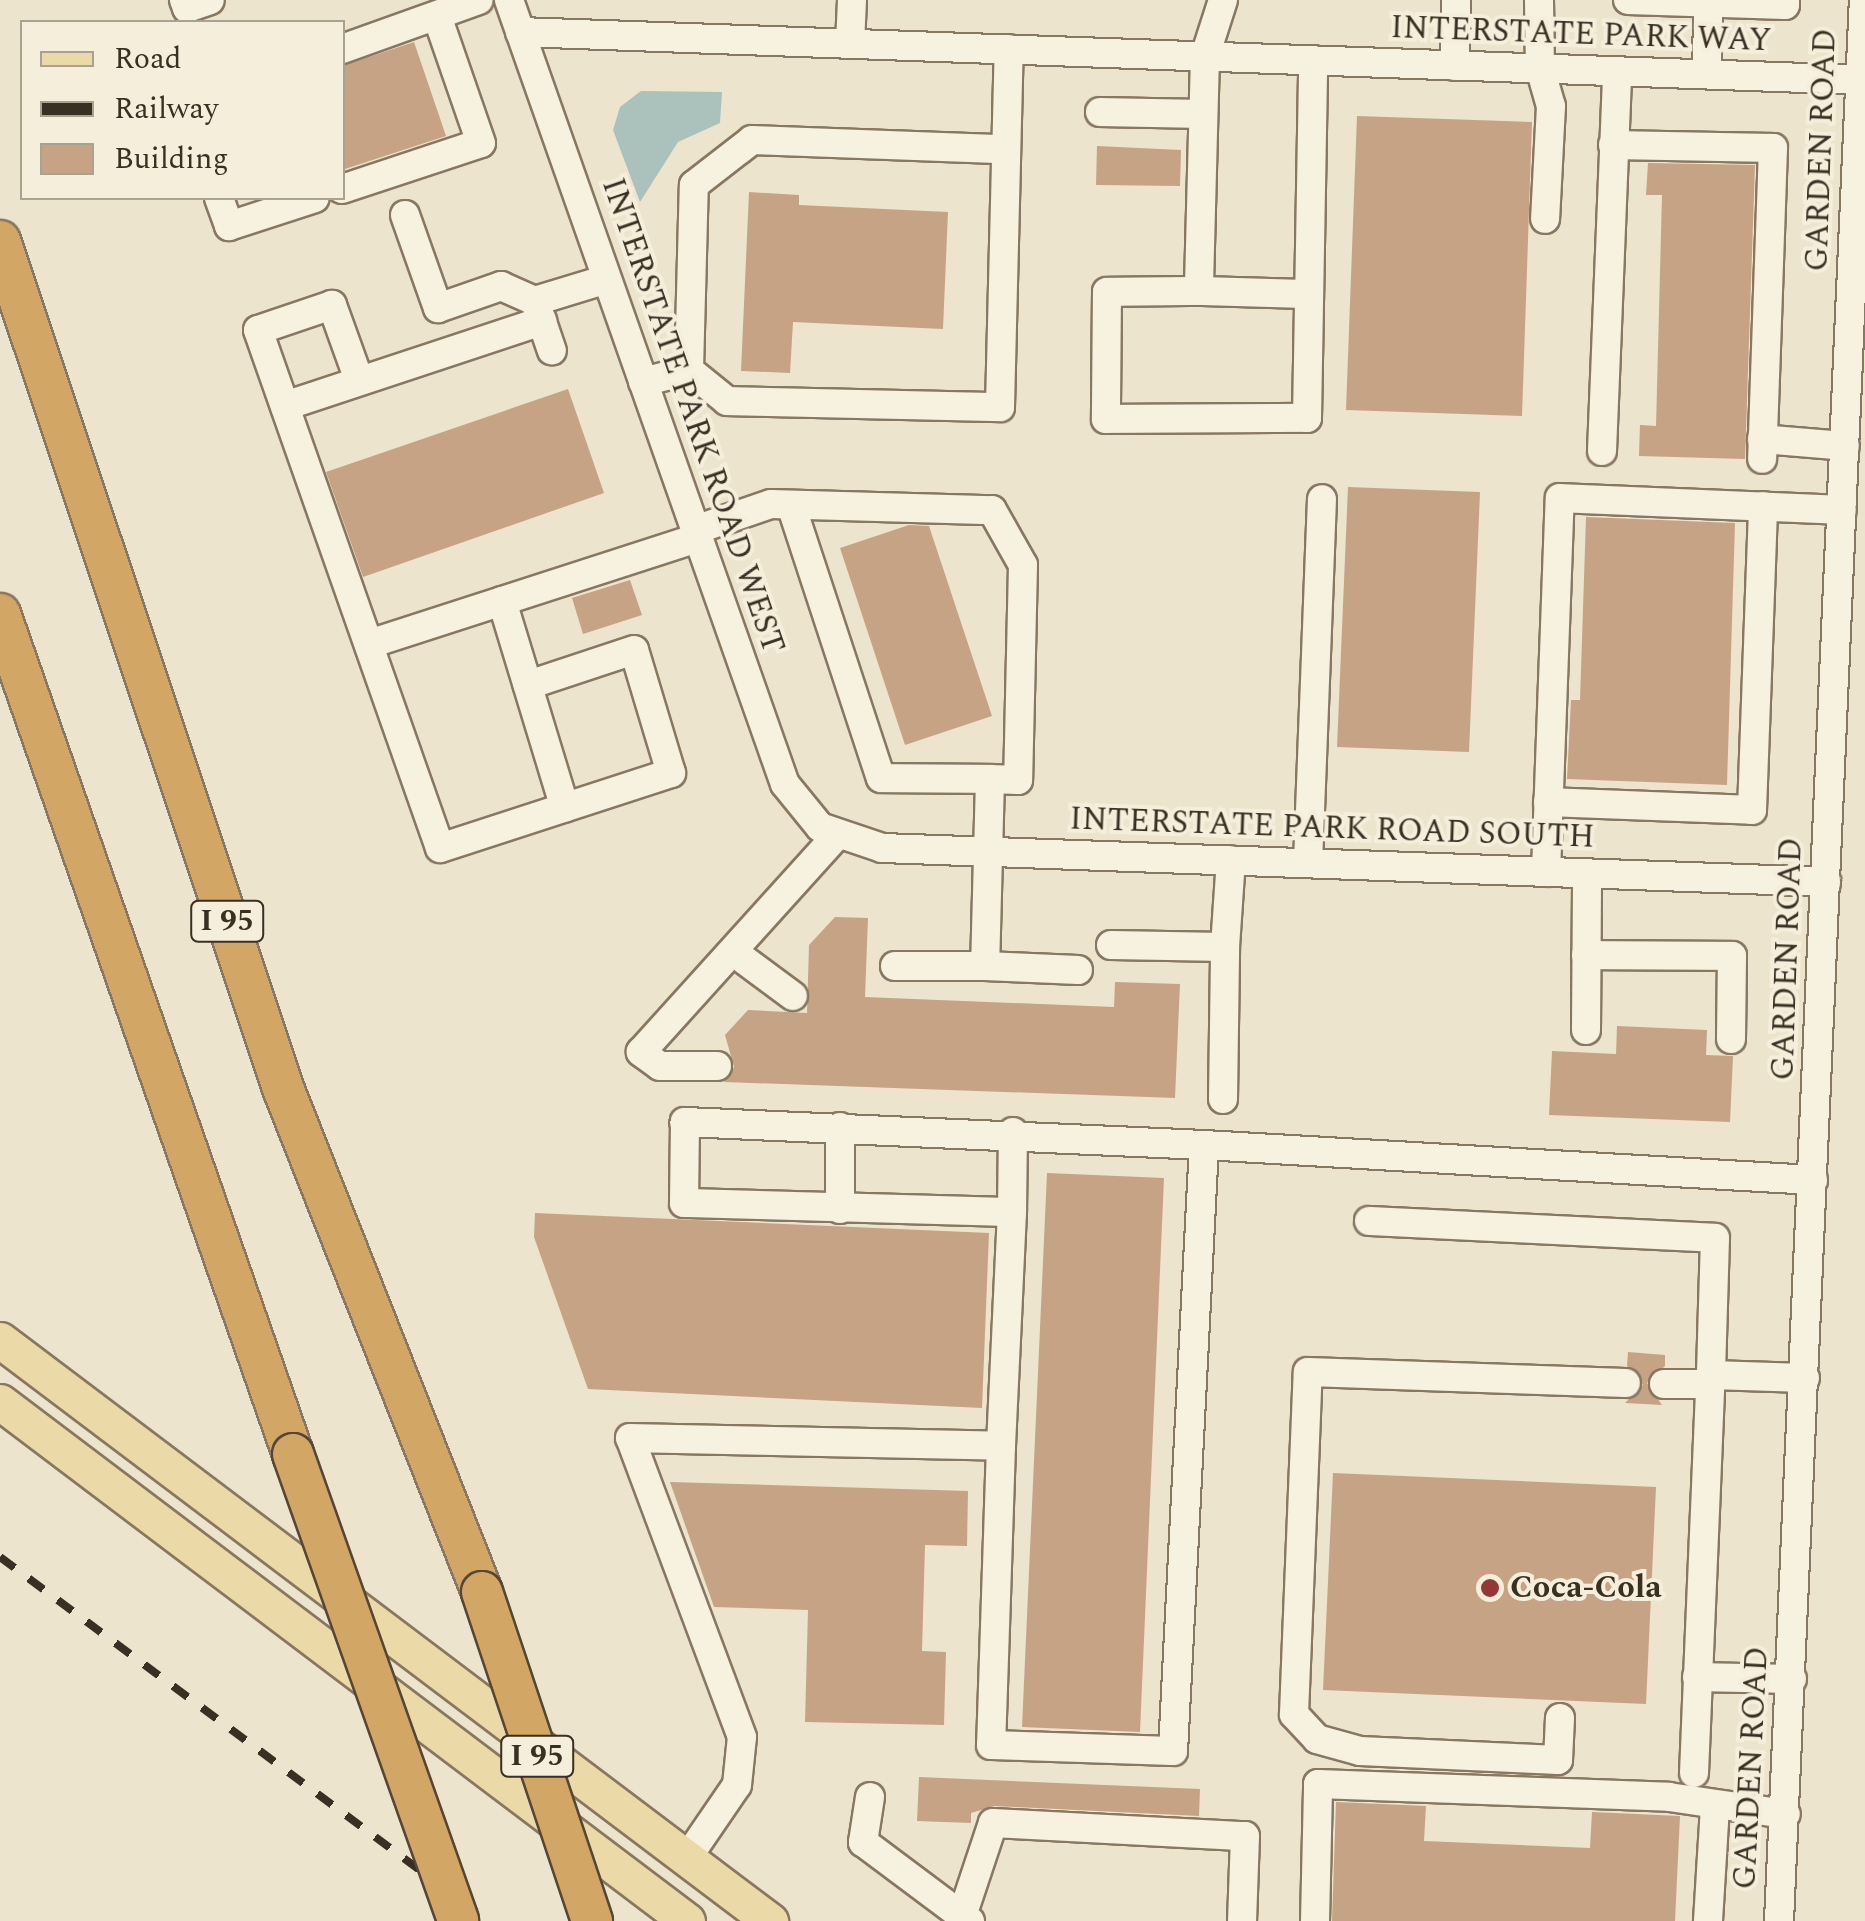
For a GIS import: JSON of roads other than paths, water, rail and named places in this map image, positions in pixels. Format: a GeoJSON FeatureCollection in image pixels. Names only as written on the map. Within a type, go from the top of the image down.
{"type":"FeatureCollection","features":[{"type":"Feature","properties":{"kind":"highway","name":"I 95"},"geometry":{"type":"LineString","coordinates":[[0,241],[283,1088],[482,1592],[592,1921]]}},
{"type":"Feature","properties":{"kind":"highway"},"geometry":{"type":"LineString","coordinates":[[0,614],[458,1921]]}},
{"type":"Feature","properties":{"kind":"main road"},"geometry":{"type":"LineString","coordinates":[[0,1340],[770,1921]]}},
{"type":"Feature","properties":{"kind":"main road"},"geometry":{"type":"LineString","coordinates":[[0,1368],[62,1417],[122,1432]]}},
{"type":"Feature","properties":{"kind":"main road"},"geometry":{"type":"LineString","coordinates":[[0,1402],[686,1921]]}},
{"type":"Feature","properties":{"kind":"street"},"geometry":{"type":"LineString","coordinates":[[184,0],[187,8],[210,0]]}},
{"type":"Feature","properties":{"kind":"street"},"geometry":{"type":"LineString","coordinates":[[345,48],[479,0]]}},
{"type":"Feature","properties":{"kind":"street","name":"INTERSTATE PARK ROAD WEST"},"geometry":{"type":"LineString","coordinates":[[509,0],[784,784],[806,815],[836,836]]}},
{"type":"Feature","properties":{"kind":"street"},"geometry":{"type":"LineString","coordinates":[[850,44],[852,0]]}},
{"type":"Feature","properties":{"kind":"street"},"geometry":{"type":"LineString","coordinates":[[1199,291],[1205,56],[1223,0]]}},
{"type":"Feature","properties":{"kind":"street"},"geometry":{"type":"LineString","coordinates":[[1455,66],[1456,0]]}},
{"type":"Feature","properties":{"kind":"street"},"geometry":{"type":"LineString","coordinates":[[1539,0],[1540,68],[1551,106],[1544,219]]}},
{"type":"Feature","properties":{"kind":"street"},"geometry":{"type":"LineString","coordinates":[[1628,0],[1785,5],[1785,0]]}},
{"type":"Feature","properties":{"kind":"street","name":"GARDEN ROAD"},"geometry":{"type":"LineString","coordinates":[[1779,1921],[1864,0]]}},
{"type":"Feature","properties":{"kind":"street"},"geometry":{"type":"LineString","coordinates":[[1706,74],[1709,3]]}},
{"type":"Feature","properties":{"kind":"street"},"geometry":{"type":"LineString","coordinates":[[345,187],[481,143],[436,16]]}},
{"type":"Feature","properties":{"kind":"street","name":"INTERSTATE PARK WAY"},"geometry":{"type":"LineString","coordinates":[[520,32],[1860,80]]}},
{"type":"Feature","properties":{"kind":"street"},"geometry":{"type":"LineString","coordinates":[[689,370],[727,401],[1000,407],[1008,49]]}},
{"type":"Feature","properties":{"kind":"street"},"geometry":{"type":"LineString","coordinates":[[1308,294],[1107,292],[1106,419],[1307,418],[1313,60]]}},
{"type":"Feature","properties":{"kind":"street"},"geometry":{"type":"LineString","coordinates":[[1602,452],[1618,73]]}},
{"type":"Feature","properties":{"kind":"street"},"geometry":{"type":"LineString","coordinates":[[1100,112],[1203,114]]}},
{"type":"Feature","properties":{"kind":"street"},"geometry":{"type":"LineString","coordinates":[[689,370],[694,186],[752,140],[1003,149]]}},
{"type":"Feature","properties":{"kind":"street"},"geometry":{"type":"LineString","coordinates":[[1613,144],[1773,148],[1762,449],[1845,446]]}},
{"type":"Feature","properties":{"kind":"street"},"geometry":{"type":"LineString","coordinates":[[220,200],[228,226],[310,200]]}},
{"type":"Feature","properties":{"kind":"street"},"geometry":{"type":"LineString","coordinates":[[405,215],[438,308],[500,286],[538,311],[552,351]]}},
{"type":"Feature","properties":{"kind":"street"},"geometry":{"type":"LineString","coordinates":[[284,406],[538,311],[607,279]]}},
{"type":"Feature","properties":{"kind":"street"},"geometry":{"type":"LineString","coordinates":[[359,380],[332,305],[258,330],[440,848],[671,773],[634,650],[528,685]]}},
{"type":"Feature","properties":{"kind":"street"},"geometry":{"type":"LineString","coordinates":[[643,382],[689,370]]}},
{"type":"Feature","properties":{"kind":"street"},"geometry":{"type":"LineString","coordinates":[[1546,872],[1560,498],[1842,510]]}},
{"type":"Feature","properties":{"kind":"street"},"geometry":{"type":"LineString","coordinates":[[1308,863],[1322,499]]}},
{"type":"Feature","properties":{"kind":"street"},"geometry":{"type":"LineString","coordinates":[[369,644],[696,534],[771,504],[992,510],[1023,565],[1018,780],[881,778],[790,505]]}},
{"type":"Feature","properties":{"kind":"street"},"geometry":{"type":"LineString","coordinates":[[1548,802],[1752,810],[1763,506]]}},
{"type":"Feature","properties":{"kind":"street"},"geometry":{"type":"LineString","coordinates":[[502,601],[566,808]]}},
{"type":"Feature","properties":{"kind":"street"},"geometry":{"type":"LineString","coordinates":[[985,966],[990,779]]}},
{"type":"Feature","properties":{"kind":"street"},"geometry":{"type":"LineString","coordinates":[[717,1066],[660,1066],[641,1052],[735,953],[836,836]]}},
{"type":"Feature","properties":{"kind":"street","name":"INTERSTATE PARK ROAD SOUTH"},"geometry":{"type":"LineString","coordinates":[[836,836],[866,846],[989,852],[1826,882]]}},
{"type":"Feature","properties":{"kind":"street"},"geometry":{"type":"LineString","coordinates":[[1223,1098],[1225,947],[1231,860]]}},
{"type":"Feature","properties":{"kind":"street"},"geometry":{"type":"LineString","coordinates":[[1586,1030],[1587,873]]}},
{"type":"Feature","properties":{"kind":"street"},"geometry":{"type":"LineString","coordinates":[[1111,944],[1225,947]]}},
{"type":"Feature","properties":{"kind":"street"},"geometry":{"type":"LineString","coordinates":[[735,953],[792,996]]}},
{"type":"Feature","properties":{"kind":"street"},"geometry":{"type":"LineString","coordinates":[[1586,955],[1732,956],[1730,1039]]}},
{"type":"Feature","properties":{"kind":"street"},"geometry":{"type":"LineString","coordinates":[[895,966],[1078,970]]}},
{"type":"Feature","properties":{"kind":"street"},"geometry":{"type":"LineString","coordinates":[[1012,1212],[684,1203],[686,1122],[1013,1132],[1813,1180]]}},
{"type":"Feature","properties":{"kind":"street"},"geometry":{"type":"LineString","coordinates":[[840,1127],[840,1209]]}},
{"type":"Feature","properties":{"kind":"street"},"geometry":{"type":"LineString","coordinates":[[1013,1132],[992,1745],[1173,1751],[1204,1146]]}},
{"type":"Feature","properties":{"kind":"street"},"geometry":{"type":"LineString","coordinates":[[1369,1221],[1715,1238],[1694,1772]]}},
{"type":"Feature","properties":{"kind":"street"},"geometry":{"type":"LineString","coordinates":[[1560,1718],[1558,1760],[1360,1751],[1317,1740],[1294,1714],[1308,1372],[1626,1383]]}},
{"type":"Feature","properties":{"kind":"street"},"geometry":{"type":"LineString","coordinates":[[1664,1384],[1805,1378]]}},
{"type":"Feature","properties":{"kind":"street"},"geometry":{"type":"LineString","coordinates":[[687,1858],[737,1785],[742,1737],[630,1438],[1001,1446]]}},
{"type":"Feature","properties":{"kind":"street"},"geometry":{"type":"LineString","coordinates":[[1697,1677],[1792,1679]]}},
{"type":"Feature","properties":{"kind":"street"},"geometry":{"type":"LineString","coordinates":[[1315,1921],[1318,1784],[1668,1797],[1786,1814]]}},
{"type":"Feature","properties":{"kind":"street"},"geometry":{"type":"LineString","coordinates":[[870,1797],[863,1842],[964,1919],[992,1823],[1245,1836],[1242,1921]]}},
{"type":"Feature","properties":{"kind":"street"},"geometry":{"type":"LineString","coordinates":[[1708,1921],[1716,1805]]}},
{"type":"Feature","properties":{"kind":"water"},"geometry":{"type":"Polygon","coordinates":[[[641,91],[722,92],[720,123],[678,142],[640,202],[613,130],[620,107],[641,91]]]}},
{"type":"Feature","properties":{"kind":"railway"},"geometry":{"type":"LineString","coordinates":[[0,1557],[488,1921]]}},
{"type":"Feature","properties":{"kind":"place","name":"Coca-Cola"},"geometry":{"type":"Point","coordinates":[1490,1588]}}]}
